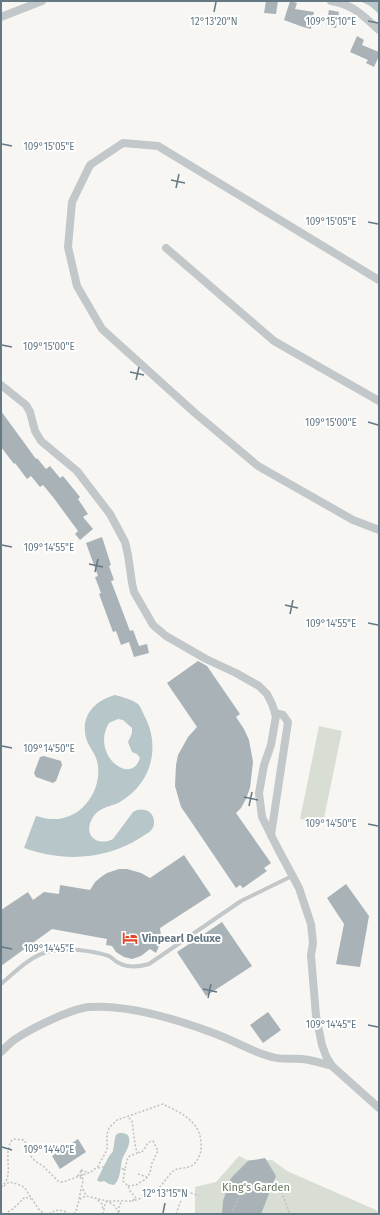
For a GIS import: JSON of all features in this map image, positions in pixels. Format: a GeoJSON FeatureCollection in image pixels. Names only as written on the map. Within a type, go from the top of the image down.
{"type":"FeatureCollection","features":[{"type":"Feature","properties":{"kind":"street"},"geometry":{"type":"LineString","coordinates":[[1,17],[42,1]]}},
{"type":"Feature","properties":{"kind":"street"},"geometry":{"type":"LineString","coordinates":[[331,1],[345,4],[359,12],[379,30]]}},
{"type":"Feature","properties":{"kind":"street"},"geometry":{"type":"LineString","coordinates":[[379,280],[158,146],[123,143],[90,165],[72,202],[68,247],[77,286],[102,329],[195,413],[258,466],[353,520],[379,530]]}},
{"type":"Feature","properties":{"kind":"street"},"geometry":{"type":"LineString","coordinates":[[166,248],[274,341],[379,401]]}},
{"type":"Feature","properties":{"kind":"street"},"geometry":{"type":"LineString","coordinates":[[1,385],[26,405],[30,412],[35,431],[41,441],[77,471],[110,514],[125,542],[134,592],[153,625],[166,636],[206,659],[259,686],[267,694],[276,716],[271,745],[264,765],[259,793],[262,817],[299,888],[311,924],[313,943],[311,955],[316,1016],[322,1044],[326,1056],[332,1066],[379,1108]]}},
{"type":"Feature","properties":{"kind":"street"},"geometry":{"type":"LineString","coordinates":[[271,836],[288,722],[283,715],[275,713]]}},
{"type":"Feature","properties":{"kind":"street"},"geometry":{"type":"LineString","coordinates":[[1,1052],[14,1040],[44,1023],[73,1011],[88,1007],[103,1007],[132,1010],[173,1019],[217,1034],[249,1049],[272,1057],[281,1059],[300,1059],[332,1066]]}},
{"type":"Feature","properties":{"kind":"lane"},"geometry":{"type":"LineString","coordinates":[[1,984],[26,962],[40,953],[49,950],[64,949],[110,956],[119,964],[129,966],[138,967],[149,964],[241,901],[292,876]]}},
{"type":"Feature","properties":{"kind":"path"},"geometry":{"type":"LineString","coordinates":[[97,1168],[107,1150],[107,1134],[109,1128],[117,1120],[163,1104],[186,1115],[197,1126],[201,1136],[202,1148],[201,1155],[195,1163],[190,1167],[175,1170],[157,1190],[132,1201],[122,1202],[118,1206],[119,1214]]}},
{"type":"Feature","properties":{"kind":"path"},"geometry":{"type":"LineString","coordinates":[[128,1117],[131,1120],[134,1144],[137,1151]]}},
{"type":"Feature","properties":{"kind":"path"},"geometry":{"type":"LineString","coordinates":[[1,1187],[8,1178],[7,1154],[14,1139],[24,1140],[29,1149],[30,1155],[58,1181],[66,1182],[91,1172]]}},
{"type":"Feature","properties":{"kind":"path"},"geometry":{"type":"LineString","coordinates":[[128,1186],[133,1186],[140,1183],[147,1177],[150,1173],[153,1158],[158,1150],[153,1141],[151,1141],[142,1152],[140,1153],[137,1151]]}},
{"type":"Feature","properties":{"kind":"path"},"geometry":{"type":"LineString","coordinates":[[137,1151],[137,1154],[129,1156],[126,1159],[123,1181],[137,1199]]}},
{"type":"Feature","properties":{"kind":"path"},"geometry":{"type":"LineString","coordinates":[[100,1161],[103,1167]]}},
{"type":"Feature","properties":{"kind":"path"},"geometry":{"type":"LineString","coordinates":[[76,1213],[85,1175],[97,1168],[103,1167],[125,1169]]}},
{"type":"Feature","properties":{"kind":"path"},"geometry":{"type":"LineString","coordinates":[[81,1170],[91,1172]]}},
{"type":"Feature","properties":{"kind":"path"},"geometry":{"type":"LineString","coordinates":[[81,1170],[83,1181]]}},
{"type":"Feature","properties":{"kind":"path"},"geometry":{"type":"LineString","coordinates":[[78,1176],[81,1170]]}},
{"type":"Feature","properties":{"kind":"path"},"geometry":{"type":"LineString","coordinates":[[138,1174],[147,1177]]}},
{"type":"Feature","properties":{"kind":"path"},"geometry":{"type":"LineString","coordinates":[[78,1176],[83,1181]]}},
{"type":"Feature","properties":{"kind":"path"},"geometry":{"type":"LineString","coordinates":[[1,1187],[12,1182],[23,1186],[40,1211],[47,1214],[57,1210],[63,1210],[70,1214]]}},
{"type":"Feature","properties":{"kind":"path"},"geometry":{"type":"LineString","coordinates":[[231,1214],[243,1188],[265,1182],[276,1185],[280,1188],[290,1214]]}},
{"type":"Feature","properties":{"kind":"path"},"geometry":{"type":"LineString","coordinates":[[82,1187],[84,1193],[88,1197]]}},
{"type":"Feature","properties":{"kind":"path"},"geometry":{"type":"LineString","coordinates":[[8,1212],[25,1198],[27,1191]]}},
{"type":"Feature","properties":{"kind":"path"},"geometry":{"type":"LineString","coordinates":[[176,1214],[185,1194],[191,1193],[199,1196]]}},
{"type":"Feature","properties":{"kind":"path"},"geometry":{"type":"LineString","coordinates":[[78,1203],[81,1198],[88,1197],[107,1201],[114,1200],[127,1202]]}},
{"type":"Feature","properties":{"kind":"path"},"geometry":{"type":"LineString","coordinates":[[25,1198],[33,1200]]}},
{"type":"Feature","properties":{"kind":"path"},"geometry":{"type":"LineString","coordinates":[[97,1199],[102,1204],[103,1214]]}},
{"type":"Feature","properties":{"kind":"path"},"geometry":{"type":"LineString","coordinates":[[103,1214],[107,1201]]}},
{"type":"Feature","properties":{"kind":"path"},"geometry":{"type":"LineString","coordinates":[[107,1201],[115,1206],[119,1214]]}},
{"type":"Feature","properties":{"kind":"green space"},"geometry":{"type":"Polygon","coordinates":[[[319,726],[342,731],[323,823],[300,819],[319,726]]]}},
{"type":"Feature","properties":{"kind":"green space","name":"King's Garden"},"geometry":{"type":"Polygon","coordinates":[[[239,1156],[247,1160],[272,1160],[287,1171],[376,1210],[379,1214],[195,1214],[195,1187],[216,1182],[239,1156]]]}},
{"type":"Feature","properties":{"kind":"shaded area"},"geometry":{"type":"Polygon","coordinates":[[[360,1],[379,1],[379,14],[370,6],[360,1]]]}},
{"type":"Feature","properties":{"kind":"shaded area"},"geometry":{"type":"Polygon","coordinates":[[[115,695],[129,699],[139,705],[149,725],[151,734],[151,759],[146,776],[129,796],[116,804],[104,808],[95,815],[90,825],[90,834],[93,838],[102,842],[113,839],[133,812],[137,810],[147,811],[152,815],[154,819],[153,828],[147,834],[127,845],[98,855],[68,857],[24,848],[36,816],[51,819],[71,815],[79,810],[92,795],[96,786],[98,766],[95,756],[87,741],[85,725],[94,706],[115,695]],[[118,719],[109,723],[105,735],[105,746],[108,755],[114,763],[121,768],[129,769],[135,766],[140,758],[137,754],[132,752],[128,742],[132,733],[132,728],[123,720],[118,719]]]}},
{"type":"Feature","properties":{"kind":"shaded area"},"geometry":{"type":"Polygon","coordinates":[[[119,1133],[126,1134],[129,1141],[122,1160],[118,1180],[114,1185],[104,1181],[100,1182],[97,1180],[113,1151],[116,1135],[119,1133]]]}},
{"type":"Feature","properties":{"kind":"building"},"geometry":{"type":"Polygon","coordinates":[[[266,1],[278,1],[276,14],[264,13],[266,1]]]}},
{"type":"Feature","properties":{"kind":"building"},"geometry":{"type":"Polygon","coordinates":[[[290,1],[297,3],[295,9],[314,12],[311,29],[284,20],[290,1]]]}},
{"type":"Feature","properties":{"kind":"building"},"geometry":{"type":"Polygon","coordinates":[[[329,10],[339,12],[336,28],[326,26],[329,10]]]}},
{"type":"Feature","properties":{"kind":"building"},"geometry":{"type":"Polygon","coordinates":[[[357,36],[364,40],[362,45],[379,52],[379,56],[374,67],[366,63],[368,60],[350,52],[357,36]]]}},
{"type":"Feature","properties":{"kind":"building"},"geometry":{"type":"Polygon","coordinates":[[[1,411],[36,459],[37,458],[46,469],[50,466],[60,478],[63,476],[80,497],[78,499],[88,514],[83,517],[93,529],[80,540],[75,534],[78,531],[43,485],[40,487],[31,476],[27,479],[1,447],[1,411]]]}},
{"type":"Feature","properties":{"kind":"building"},"geometry":{"type":"Polygon","coordinates":[[[102,537],[111,565],[109,566],[114,580],[111,581],[130,631],[133,630],[139,646],[147,644],[149,653],[134,657],[129,642],[121,645],[116,631],[113,632],[99,594],[101,593],[95,577],[98,576],[86,543],[102,537]]]}},
{"type":"Feature","properties":{"kind":"building"},"geometry":{"type":"Polygon","coordinates":[[[198,661],[207,666],[240,714],[236,717],[249,740],[253,762],[250,788],[241,808],[236,813],[271,863],[264,868],[267,871],[243,888],[240,885],[236,888],[181,807],[175,786],[178,755],[188,737],[197,727],[167,683],[198,661]]]}},
{"type":"Feature","properties":{"kind":"building"},"geometry":{"type":"Polygon","coordinates":[[[44,756],[61,761],[62,765],[56,781],[53,783],[36,777],[34,773],[40,757],[44,756]]]}},
{"type":"Feature","properties":{"kind":"building"},"geometry":{"type":"Polygon","coordinates":[[[184,855],[211,895],[160,928],[160,944],[156,953],[150,949],[141,956],[132,959],[124,957],[116,952],[112,946],[106,945],[107,939],[52,929],[1,966],[1,910],[28,892],[33,900],[44,892],[59,894],[60,885],[90,890],[95,882],[101,877],[107,873],[119,869],[127,869],[141,873],[150,878],[184,855]]]}},
{"type":"Feature","properties":{"kind":"building"},"geometry":{"type":"Polygon","coordinates":[[[346,884],[369,916],[360,967],[336,964],[344,924],[327,898],[346,884]]]}},
{"type":"Feature","properties":{"kind":"building"},"geometry":{"type":"Polygon","coordinates":[[[222,922],[252,966],[206,996],[177,952],[222,922]]]}},
{"type":"Feature","properties":{"kind":"building"},"geometry":{"type":"Polygon","coordinates":[[[268,1012],[281,1030],[263,1043],[250,1025],[268,1012]]]}},
{"type":"Feature","properties":{"kind":"building"},"geometry":{"type":"Polygon","coordinates":[[[78,1139],[86,1152],[60,1169],[52,1156],[78,1139]]]}},
{"type":"Feature","properties":{"kind":"building"},"geometry":{"type":"Polygon","coordinates":[[[265,1158],[276,1176],[261,1214],[222,1214],[223,1201],[231,1178],[248,1161],[265,1158]]]}},
{"type":"Feature","properties":{"kind":"place","name":"Vinpearl Deluxe"},"geometry":{"type":"Point","coordinates":[130,938]}}]}
